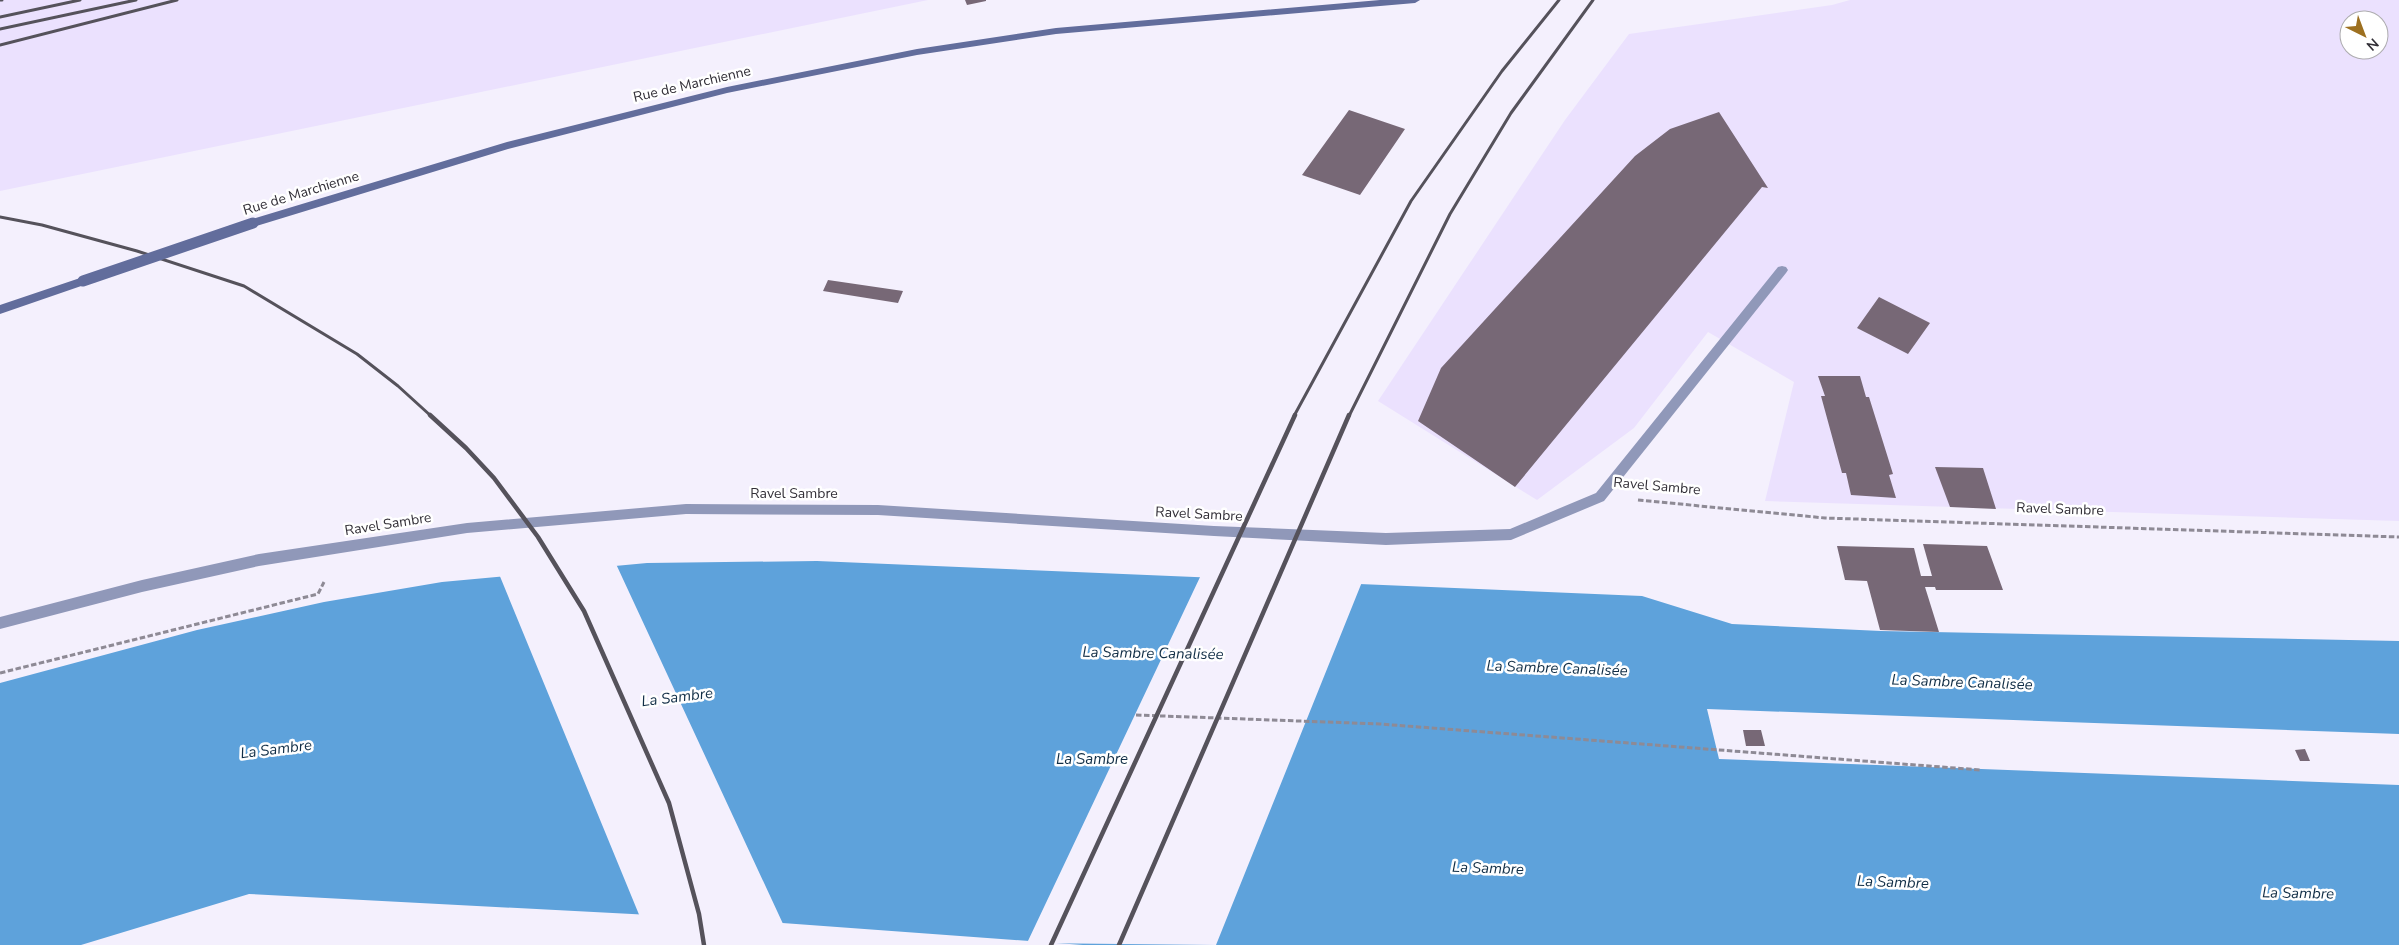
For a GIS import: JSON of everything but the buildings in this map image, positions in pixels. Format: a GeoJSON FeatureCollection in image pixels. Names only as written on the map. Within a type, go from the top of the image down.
{"type":"FeatureCollection","features":[{"type":"Feature","properties":{"kind":"main road","name":"Rue de Marchienne"},"geometry":{"type":"LineString","coordinates":[[0,310],[253,223],[516,143],[727,90],[916,52],[1056,32],[1415,0]]}},
{"type":"Feature","properties":{"kind":"lane"},"geometry":{"type":"LineString","coordinates":[[1600,497],[1782,270]]}},
{"type":"Feature","properties":{"kind":"lane","name":"Ravel Sambre"},"geometry":{"type":"LineString","coordinates":[[0,622],[142,586],[259,560],[467,528],[686,509],[878,510],[1214,531],[1386,539],[1511,534],[1600,497]]}},
{"type":"Feature","properties":{"kind":"path","name":"Ravel Sambre"},"geometry":{"type":"LineString","coordinates":[[1600,497],[1824,518],[2399,537]]}},
{"type":"Feature","properties":{"kind":"path"},"geometry":{"type":"LineString","coordinates":[[0,673],[318,594],[341,548]]}},
{"type":"Feature","properties":{"kind":"path"},"geometry":{"type":"LineString","coordinates":[[1136,715],[1380,724],[1981,770]]}},
{"type":"Feature","properties":{"kind":"shaded area"},"geometry":{"type":"Polygon","coordinates":[[[0,0],[928,0],[0,191],[0,0]]]}},
{"type":"Feature","properties":{"kind":"shaded area"},"geometry":{"type":"Polygon","coordinates":[[[1850,0],[2399,0],[2399,521],[1765,501],[1794,382],[1708,332],[1634,428],[1537,500],[1378,401],[1565,120],[1629,34],[1832,5],[1850,0]]]}},
{"type":"Feature","properties":{"kind":"water","name":"La Sambre"},"geometry":{"type":"Polygon","coordinates":[[[817,561],[1642,596],[1732,624],[1881,631],[2399,641],[2399,734],[1707,709],[1719,759],[2399,785],[2399,945],[1083,945],[727,919],[249,894],[81,945],[0,945],[0,683],[197,630],[324,602],[442,582],[647,563],[817,561]]]}},
{"type":"Feature","properties":{"kind":"pier"},"geometry":{"type":"Polygon","coordinates":[[[616,564],[784,926],[640,917],[499,574],[616,564]]]}},
{"type":"Feature","properties":{"kind":"pier"},"geometry":{"type":"Polygon","coordinates":[[[1201,575],[1362,582],[1216,945],[1027,943],[1201,575]]]}},
{"type":"Feature","properties":{"kind":"railway"},"geometry":{"type":"LineString","coordinates":[[0,17],[80,0]]}},
{"type":"Feature","properties":{"kind":"railway"},"geometry":{"type":"LineString","coordinates":[[0,29],[136,0]]}},
{"type":"Feature","properties":{"kind":"railway"},"geometry":{"type":"LineString","coordinates":[[0,45],[177,0]]}},
{"type":"Feature","properties":{"kind":"railway"},"geometry":{"type":"LineString","coordinates":[[1294,416],[1411,201],[1502,71],[1559,0]]}},
{"type":"Feature","properties":{"kind":"railway"},"geometry":{"type":"LineString","coordinates":[[1349,416],[1450,214],[1511,113],[1593,0]]}},
{"type":"Feature","properties":{"kind":"railway"},"geometry":{"type":"LineString","coordinates":[[0,217],[42,225],[137,251],[244,286],[357,354],[398,386],[431,416]]}},
{"type":"Feature","properties":{"kind":"railway"},"geometry":{"type":"LineString","coordinates":[[430,415],[466,448],[494,478],[538,537],[584,611],[669,803],[699,914],[704,945]]}},
{"type":"Feature","properties":{"kind":"railway"},"geometry":{"type":"LineString","coordinates":[[1051,945],[1295,415]]}},
{"type":"Feature","properties":{"kind":"railway"},"geometry":{"type":"LineString","coordinates":[[1119,945],[1349,415]]}},
{"type":"Feature","properties":{"kind":"water label","name":"La Sambre Canalisée"},"geometry":{"type":"Point","coordinates":[1153,653]}},
{"type":"Feature","properties":{"kind":"water label","name":"La Sambre Canalisée"},"geometry":{"type":"Point","coordinates":[1557,668]}},
{"type":"Feature","properties":{"kind":"water label","name":"La Sambre Canalisée"},"geometry":{"type":"Point","coordinates":[1962,682]}}]}
